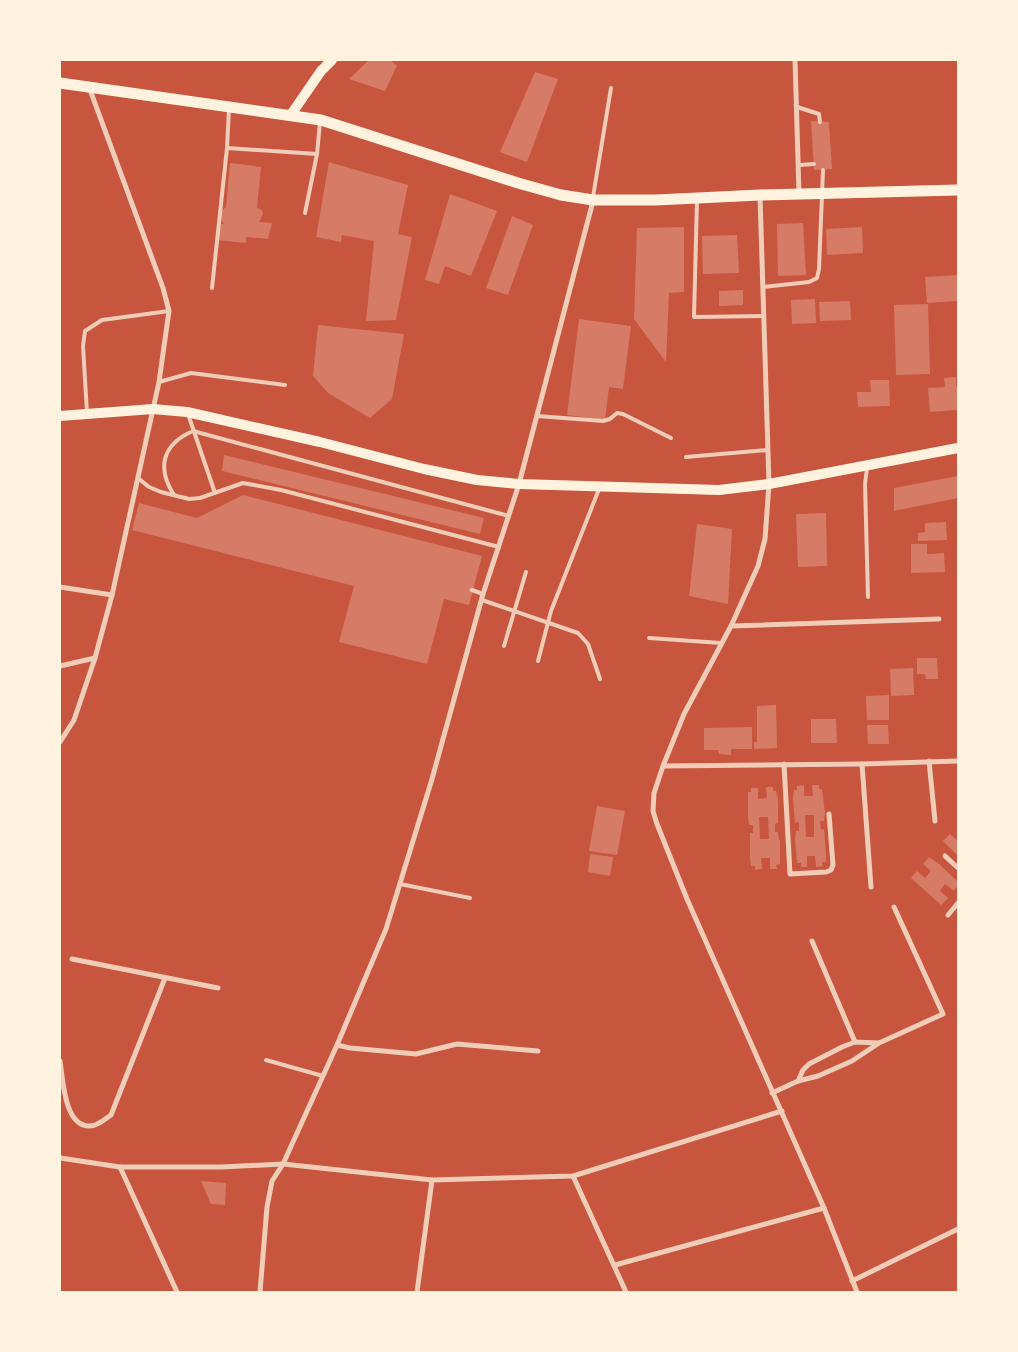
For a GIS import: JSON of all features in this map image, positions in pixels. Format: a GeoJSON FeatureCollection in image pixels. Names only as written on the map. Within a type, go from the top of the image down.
{"type":"FeatureCollection","features":[{"type":"Feature","properties":{"kind":"main road"},"geometry":{"type":"LineString","coordinates":[[290,116],[321,70],[332,60]]}},
{"type":"Feature","properties":{"kind":"main road"},"geometry":{"type":"LineString","coordinates":[[60,83],[321,120],[518,183],[561,195],[593,200],[656,200],[697,197],[958,190]]}},
{"type":"Feature","properties":{"kind":"main road"},"geometry":{"type":"LineString","coordinates":[[60,416],[154,409],[187,412],[251,425],[424,469],[476,480],[520,484],[600,487],[719,490],[769,484],[958,448]]}},
{"type":"Feature","properties":{"kind":"street"},"geometry":{"type":"LineString","coordinates":[[795,60],[800,194]]}},
{"type":"Feature","properties":{"kind":"street"},"geometry":{"type":"LineString","coordinates":[[60,742],[74,720],[95,658],[134,509],[138,478],[159,382],[169,311],[163,288],[89,86]]}},
{"type":"Feature","properties":{"kind":"street"},"geometry":{"type":"LineString","coordinates":[[760,195],[769,484],[765,539],[758,566],[730,626],[684,714],[662,766],[654,793],[653,811],[687,899],[824,1208],[857,1292]]}},
{"type":"Feature","properties":{"kind":"street"},"geometry":{"type":"LineString","coordinates":[[260,1292],[267,1207],[272,1181],[283,1164],[323,1076],[386,929],[432,779],[483,597],[520,484],[593,200]]}},
{"type":"Feature","properties":{"kind":"street"},"geometry":{"type":"LineString","coordinates":[[60,587],[112,595]]}},
{"type":"Feature","properties":{"kind":"street"},"geometry":{"type":"LineString","coordinates":[[472,590],[483,597]]}},
{"type":"Feature","properties":{"kind":"street"},"geometry":{"type":"LineString","coordinates":[[730,626],[939,619]]}},
{"type":"Feature","properties":{"kind":"street"},"geometry":{"type":"LineString","coordinates":[[60,666],[95,658]]}},
{"type":"Feature","properties":{"kind":"street"},"geometry":{"type":"LineString","coordinates":[[929,761],[935,821]]}},
{"type":"Feature","properties":{"kind":"street"},"geometry":{"type":"LineString","coordinates":[[662,766],[958,761]]}},
{"type":"Feature","properties":{"kind":"street"},"geometry":{"type":"LineString","coordinates":[[784,764],[790,874],[826,872],[831,870],[833,865],[829,814]]}},
{"type":"Feature","properties":{"kind":"street"},"geometry":{"type":"LineString","coordinates":[[862,764],[871,887]]}},
{"type":"Feature","properties":{"kind":"street"},"geometry":{"type":"LineString","coordinates":[[945,856],[958,868]]}},
{"type":"Feature","properties":{"kind":"street"},"geometry":{"type":"LineString","coordinates":[[948,915],[958,902]]}},
{"type":"Feature","properties":{"kind":"street"},"geometry":{"type":"LineString","coordinates":[[772,1093],[852,1061],[880,1043],[943,1014],[894,907]]}},
{"type":"Feature","properties":{"kind":"street"},"geometry":{"type":"LineString","coordinates":[[812,941],[855,1042]]}},
{"type":"Feature","properties":{"kind":"street"},"geometry":{"type":"LineString","coordinates":[[72,959],[218,988]]}},
{"type":"Feature","properties":{"kind":"street"},"geometry":{"type":"LineString","coordinates":[[60,1061],[67,1106],[76,1122],[89,1126],[98,1124],[111,1115],[165,978]]}},
{"type":"Feature","properties":{"kind":"street"},"geometry":{"type":"LineString","coordinates":[[798,1081],[803,1070],[809,1064],[855,1042],[880,1043]]}},
{"type":"Feature","properties":{"kind":"street"},"geometry":{"type":"LineString","coordinates":[[337,1044],[350,1048],[416,1054],[457,1044],[538,1051]]}},
{"type":"Feature","properties":{"kind":"street"},"geometry":{"type":"LineString","coordinates":[[60,1158],[120,1167],[221,1167],[283,1164],[432,1180],[573,1176],[782,1111]]}},
{"type":"Feature","properties":{"kind":"street"},"geometry":{"type":"LineString","coordinates":[[120,1167],[177,1292]]}},
{"type":"Feature","properties":{"kind":"street"},"geometry":{"type":"LineString","coordinates":[[573,1176],[616,1265],[626,1292]]}},
{"type":"Feature","properties":{"kind":"street"},"geometry":{"type":"LineString","coordinates":[[417,1292],[432,1180]]}},
{"type":"Feature","properties":{"kind":"street"},"geometry":{"type":"LineString","coordinates":[[616,1265],[824,1208]]}},
{"type":"Feature","properties":{"kind":"street"},"geometry":{"type":"LineString","coordinates":[[852,1281],[958,1229]]}},
{"type":"Feature","properties":{"kind":"lane"},"geometry":{"type":"LineString","coordinates":[[593,200],[612,88]]}},
{"type":"Feature","properties":{"kind":"lane"},"geometry":{"type":"LineString","coordinates":[[212,288],[227,148],[229,107]]}},
{"type":"Feature","properties":{"kind":"lane"},"geometry":{"type":"LineString","coordinates":[[797,107],[820,114],[820,122]]}},
{"type":"Feature","properties":{"kind":"lane"},"geometry":{"type":"LineString","coordinates":[[305,213],[317,154],[321,120]]}},
{"type":"Feature","properties":{"kind":"lane"},"geometry":{"type":"LineString","coordinates":[[227,148],[317,154]]}},
{"type":"Feature","properties":{"kind":"lane"},"geometry":{"type":"LineString","coordinates":[[799,165],[814,164]]}},
{"type":"Feature","properties":{"kind":"lane"},"geometry":{"type":"LineString","coordinates":[[763,287],[809,282],[817,278],[820,269],[823,170]]}},
{"type":"Feature","properties":{"kind":"lane"},"geometry":{"type":"LineString","coordinates":[[697,197],[694,317],[764,316]]}},
{"type":"Feature","properties":{"kind":"lane"},"geometry":{"type":"LineString","coordinates":[[88,414],[83,346],[85,331],[102,320],[169,311]]}},
{"type":"Feature","properties":{"kind":"lane"},"geometry":{"type":"LineString","coordinates":[[159,382],[191,373],[285,385]]}},
{"type":"Feature","properties":{"kind":"lane"},"geometry":{"type":"LineString","coordinates":[[187,412],[215,493]]}},
{"type":"Feature","properties":{"kind":"lane"},"geometry":{"type":"LineString","coordinates":[[537,416],[603,421],[610,419],[617,413],[627,416],[670,438]]}},
{"type":"Feature","properties":{"kind":"lane"},"geometry":{"type":"LineString","coordinates":[[174,495],[165,478],[164,466],[166,455],[180,437],[193,431],[509,516]]}},
{"type":"Feature","properties":{"kind":"lane"},"geometry":{"type":"LineString","coordinates":[[686,457],[768,450]]}},
{"type":"Feature","properties":{"kind":"lane"},"geometry":{"type":"LineString","coordinates":[[867,466],[865,484],[868,597]]}},
{"type":"Feature","properties":{"kind":"lane"},"geometry":{"type":"LineString","coordinates":[[138,478],[149,487],[182,498],[195,499],[243,483],[281,490],[499,546]]}},
{"type":"Feature","properties":{"kind":"lane"},"geometry":{"type":"LineString","coordinates":[[538,661],[547,624],[587,515],[600,487]]}},
{"type":"Feature","properties":{"kind":"lane"},"geometry":{"type":"LineString","coordinates":[[504,646],[526,572]]}},
{"type":"Feature","properties":{"kind":"lane"},"geometry":{"type":"LineString","coordinates":[[483,597],[514,612],[578,633],[588,644],[600,679]]}},
{"type":"Feature","properties":{"kind":"lane"},"geometry":{"type":"LineString","coordinates":[[650,638],[721,643]]}},
{"type":"Feature","properties":{"kind":"lane"},"geometry":{"type":"LineString","coordinates":[[400,884],[470,898]]}},
{"type":"Feature","properties":{"kind":"lane"},"geometry":{"type":"LineString","coordinates":[[266,1060],[323,1076]]}},
{"type":"Feature","properties":{"kind":"building"},"geometry":{"type":"Polygon","coordinates":[[[369,60],[390,60],[397,66],[385,91],[349,79],[369,60]]]}},
{"type":"Feature","properties":{"kind":"building"},"geometry":{"type":"Polygon","coordinates":[[[535,72],[558,79],[527,162],[500,152],[535,72]]]}},
{"type":"Feature","properties":{"kind":"building"},"geometry":{"type":"Polygon","coordinates":[[[811,121],[829,122],[832,169],[814,170],[811,121]]]}},
{"type":"Feature","properties":{"kind":"building"},"geometry":{"type":"Polygon","coordinates":[[[329,162],[408,185],[398,234],[412,237],[396,320],[366,321],[374,241],[342,235],[341,242],[316,237],[329,162]]]}},
{"type":"Feature","properties":{"kind":"building"},"geometry":{"type":"Polygon","coordinates":[[[230,163],[261,167],[257,208],[262,210],[263,214],[259,222],[272,223],[268,239],[246,237],[246,243],[217,240],[220,224],[224,224],[220,218],[220,212],[226,207],[230,163]]]}},
{"type":"Feature","properties":{"kind":"building"},"geometry":{"type":"Polygon","coordinates":[[[450,194],[497,211],[471,276],[445,266],[439,284],[425,280],[450,194]]]}},
{"type":"Feature","properties":{"kind":"building"},"geometry":{"type":"Polygon","coordinates":[[[512,216],[533,225],[508,295],[486,288],[512,216]]]}},
{"type":"Feature","properties":{"kind":"building"},"geometry":{"type":"Polygon","coordinates":[[[803,223],[806,275],[778,276],[777,224],[803,223]]]}},
{"type":"Feature","properties":{"kind":"building"},"geometry":{"type":"Polygon","coordinates":[[[684,227],[684,292],[669,293],[666,362],[634,319],[637,228],[684,227]]]}},
{"type":"Feature","properties":{"kind":"building"},"geometry":{"type":"Polygon","coordinates":[[[862,227],[863,253],[827,255],[826,229],[862,227]]]}},
{"type":"Feature","properties":{"kind":"building"},"geometry":{"type":"Polygon","coordinates":[[[737,235],[739,273],[703,274],[702,236],[737,235]]]}},
{"type":"Feature","properties":{"kind":"building"},"geometry":{"type":"Polygon","coordinates":[[[958,275],[958,301],[927,303],[925,277],[958,275]]]}},
{"type":"Feature","properties":{"kind":"building"},"geometry":{"type":"Polygon","coordinates":[[[743,290],[743,305],[719,306],[719,291],[743,290]]]}},
{"type":"Feature","properties":{"kind":"building"},"geometry":{"type":"Polygon","coordinates":[[[815,299],[816,323],[792,324],[791,300],[815,299]]]}},
{"type":"Feature","properties":{"kind":"building"},"geometry":{"type":"Polygon","coordinates":[[[850,301],[851,320],[820,321],[819,302],[850,301]]]}},
{"type":"Feature","properties":{"kind":"building"},"geometry":{"type":"Polygon","coordinates":[[[928,304],[930,374],[896,375],[894,305],[928,304]]]}},
{"type":"Feature","properties":{"kind":"building"},"geometry":{"type":"Polygon","coordinates":[[[579,319],[631,326],[623,389],[609,387],[605,420],[567,415],[579,319]]]}},
{"type":"Feature","properties":{"kind":"building"},"geometry":{"type":"Polygon","coordinates":[[[318,325],[404,334],[392,399],[370,418],[328,393],[313,376],[318,325]]]}},
{"type":"Feature","properties":{"kind":"building"},"geometry":{"type":"Polygon","coordinates":[[[956,377],[958,410],[930,412],[928,388],[945,387],[944,378],[956,377]]]}},
{"type":"Feature","properties":{"kind":"building"},"geometry":{"type":"Polygon","coordinates":[[[870,380],[889,380],[890,406],[858,407],[857,392],[871,392],[870,380]]]}},
{"type":"Feature","properties":{"kind":"building"},"geometry":{"type":"Polygon","coordinates":[[[224,455],[484,518],[480,534],[222,471],[224,455]]]}},
{"type":"Feature","properties":{"kind":"building"},"geometry":{"type":"Polygon","coordinates":[[[958,476],[958,498],[894,511],[894,488],[958,476]]]}},
{"type":"Feature","properties":{"kind":"building"},"geometry":{"type":"Polygon","coordinates":[[[243,495],[482,556],[469,605],[444,599],[427,664],[339,642],[354,586],[132,530],[139,503],[197,518],[243,495]]]}},
{"type":"Feature","properties":{"kind":"building"},"geometry":{"type":"Polygon","coordinates":[[[826,513],[827,566],[798,567],[796,514],[826,513]]]}},
{"type":"Feature","properties":{"kind":"building"},"geometry":{"type":"Polygon","coordinates":[[[946,522],[947,540],[918,541],[918,533],[925,532],[925,523],[946,522]]]}},
{"type":"Feature","properties":{"kind":"building"},"geometry":{"type":"Polygon","coordinates":[[[697,524],[732,529],[728,604],[689,596],[697,524]]]}},
{"type":"Feature","properties":{"kind":"building"},"geometry":{"type":"Polygon","coordinates":[[[911,544],[927,544],[927,554],[944,553],[945,572],[911,573],[911,544]]]}},
{"type":"Feature","properties":{"kind":"building"},"geometry":{"type":"Polygon","coordinates":[[[917,658],[937,658],[938,679],[926,679],[925,674],[917,674],[917,658]]]}},
{"type":"Feature","properties":{"kind":"building"},"geometry":{"type":"Polygon","coordinates":[[[913,668],[914,695],[891,696],[890,669],[913,668]]]}},
{"type":"Feature","properties":{"kind":"building"},"geometry":{"type":"Polygon","coordinates":[[[889,695],[889,720],[867,720],[866,696],[889,695]]]}},
{"type":"Feature","properties":{"kind":"building"},"geometry":{"type":"Polygon","coordinates":[[[776,705],[777,748],[754,749],[754,742],[757,742],[757,706],[776,705]]]}},
{"type":"Feature","properties":{"kind":"building"},"geometry":{"type":"Polygon","coordinates":[[[811,719],[836,719],[837,743],[811,743],[811,719]]]}},
{"type":"Feature","properties":{"kind":"building"},"geometry":{"type":"Polygon","coordinates":[[[867,725],[888,725],[889,744],[868,744],[867,725]]]}},
{"type":"Feature","properties":{"kind":"building"},"geometry":{"type":"Polygon","coordinates":[[[752,727],[752,749],[731,749],[731,755],[719,754],[718,750],[704,750],[704,728],[752,727]]]}},
{"type":"Feature","properties":{"kind":"building"},"geometry":{"type":"Polygon","coordinates":[[[804,785],[804,796],[813,796],[812,785],[819,785],[819,789],[822,789],[825,813],[824,821],[820,821],[821,830],[824,829],[826,854],[826,862],[822,862],[823,866],[816,867],[815,856],[807,856],[807,867],[801,867],[801,863],[797,863],[795,839],[796,831],[799,831],[799,822],[795,823],[793,798],[794,790],[797,790],[797,786],[804,785]],[[805,815],[806,837],[814,837],[814,815],[805,815]]]}},
{"type":"Feature","properties":{"kind":"building"},"geometry":{"type":"Polygon","coordinates":[[[766,787],[773,787],[773,791],[776,791],[778,799],[778,823],[775,824],[775,832],[778,832],[780,840],[780,864],[776,865],[777,869],[770,869],[770,858],[761,858],[762,869],[755,870],[755,866],[751,866],[750,858],[750,833],[753,833],[753,825],[749,825],[748,792],[751,792],[751,788],[758,788],[758,799],[767,798],[766,787]],[[759,817],[760,839],[769,839],[768,817],[759,817]]]}},
{"type":"Feature","properties":{"kind":"building"},"geometry":{"type":"Polygon","coordinates":[[[597,806],[625,811],[617,855],[589,851],[597,806]]]}},
{"type":"Feature","properties":{"kind":"building"},"geometry":{"type":"Polygon","coordinates":[[[950,834],[958,841],[958,856],[943,841],[950,834]]]}},
{"type":"Feature","properties":{"kind":"building"},"geometry":{"type":"Polygon","coordinates":[[[590,854],[613,857],[610,876],[588,872],[590,854]]]}},
{"type":"Feature","properties":{"kind":"building"},"geometry":{"type":"Polygon","coordinates":[[[929,857],[958,882],[958,886],[954,891],[945,884],[940,891],[948,898],[941,905],[911,878],[917,871],[925,878],[931,871],[923,864],[929,857]]]}},
{"type":"Feature","properties":{"kind":"building"},"geometry":{"type":"Polygon","coordinates":[[[201,1181],[226,1183],[225,1205],[211,1204],[201,1181]]]}}]}
